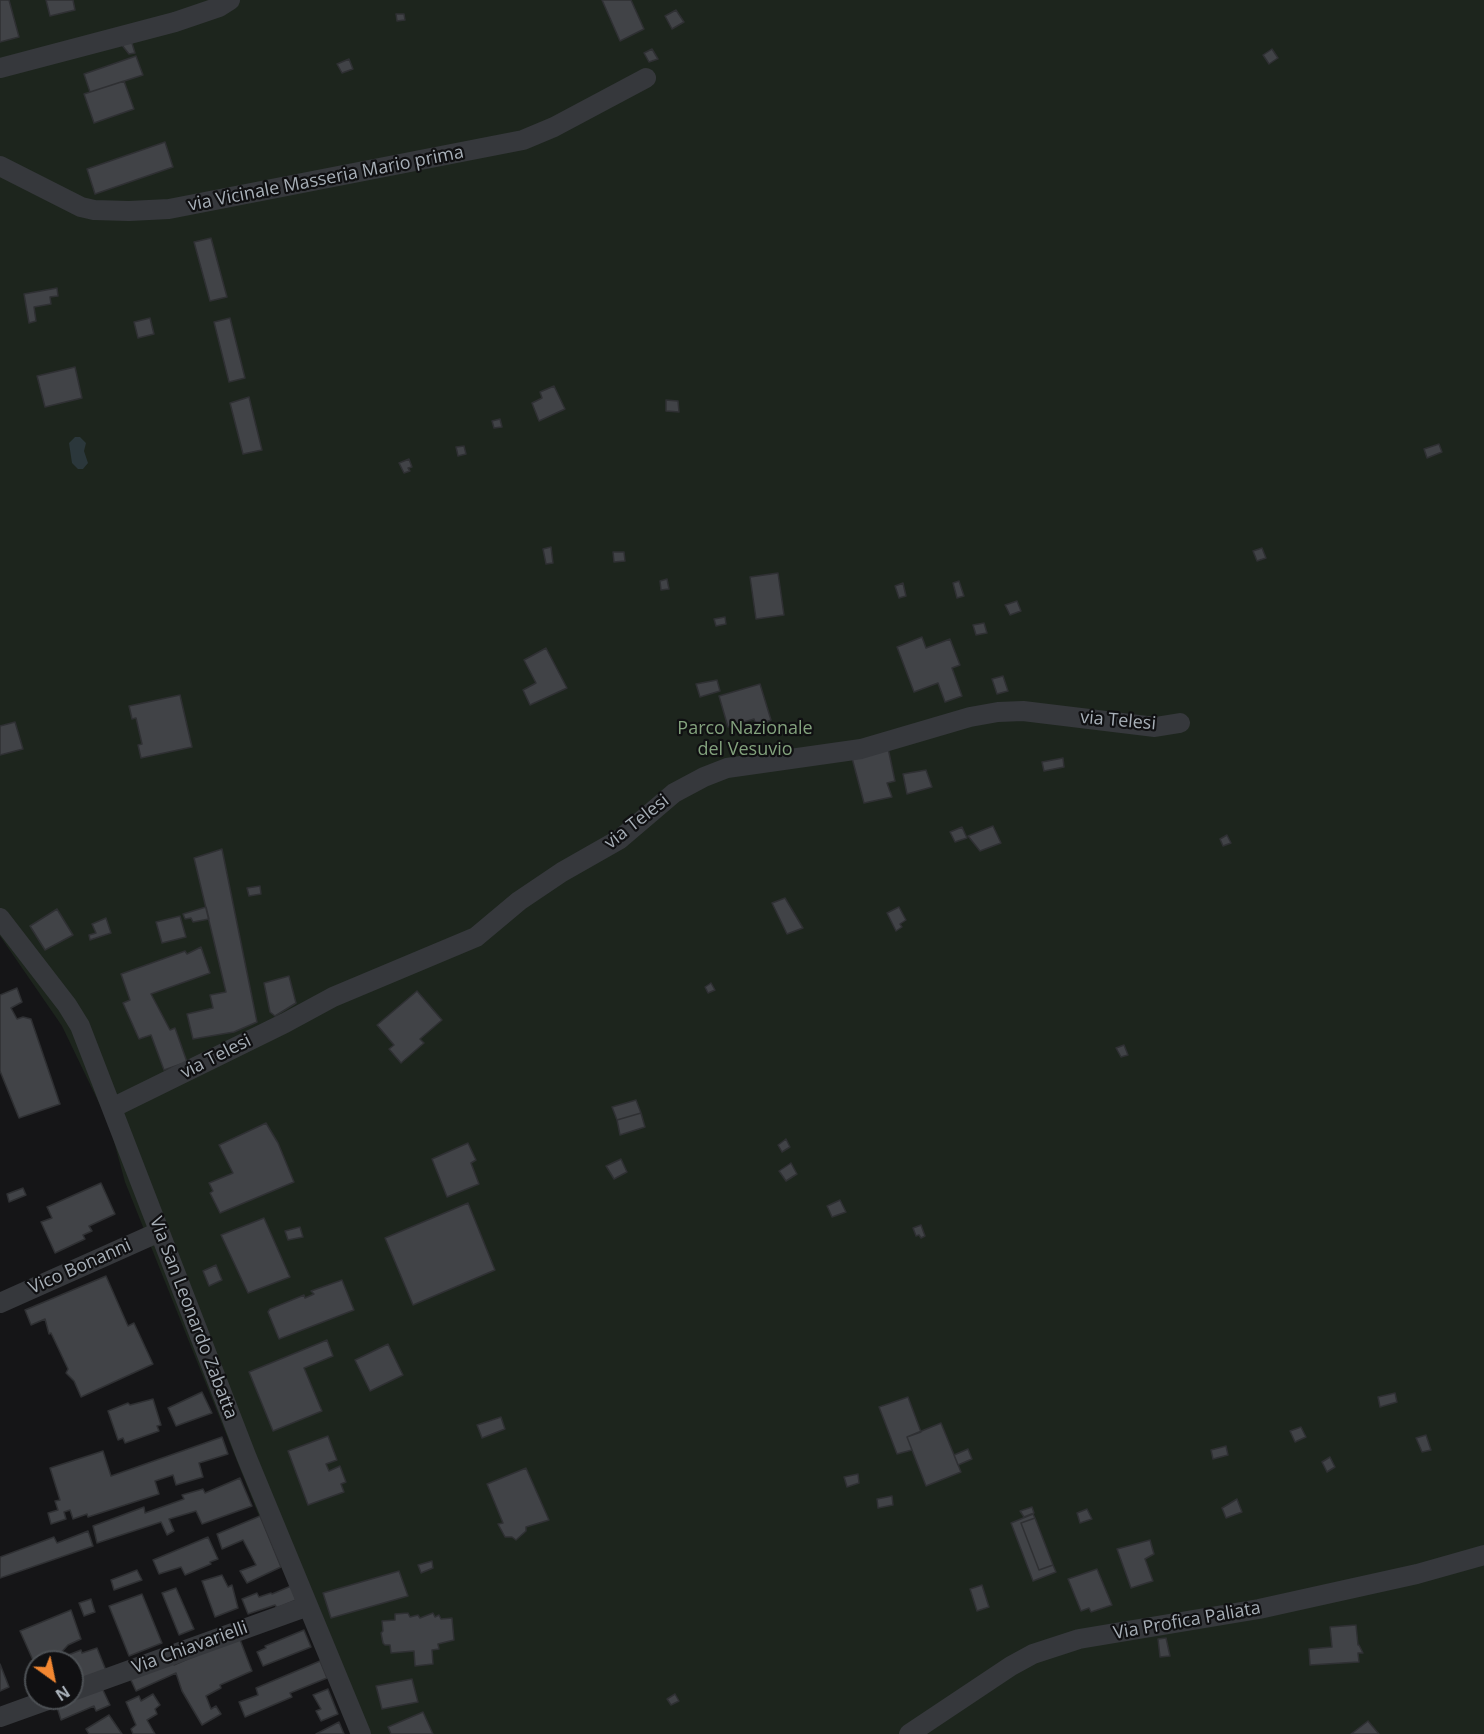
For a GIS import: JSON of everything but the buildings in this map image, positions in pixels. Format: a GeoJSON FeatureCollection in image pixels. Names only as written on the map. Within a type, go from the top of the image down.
{"type":"FeatureCollection","features":[{"type":"Feature","properties":{"kind":"street"},"geometry":{"type":"LineString","coordinates":[[0,68],[175,22],[219,7],[230,0]]}},
{"type":"Feature","properties":{"kind":"street","name":"via Vicinale Masseria Mario prima"},"geometry":{"type":"LineString","coordinates":[[0,166],[81,207],[118,210],[169,209],[524,140],[554,127],[646,78]]}},
{"type":"Feature","properties":{"kind":"street","name":"via Telesi"},"geometry":{"type":"LineString","coordinates":[[112,1108],[333,997],[476,937],[538,888],[620,839],[674,793],[727,768],[861,749],[970,717],[998,712],[1023,711],[1155,727],[1180,723]]}},
{"type":"Feature","properties":{"kind":"street","name":"Via San Leonardo Zabatta"},"geometry":{"type":"LineString","coordinates":[[0,918],[76,1019],[247,1458],[361,1734]]}},
{"type":"Feature","properties":{"kind":"street","name":"Vico Bonanni"},"geometry":{"type":"LineString","coordinates":[[0,1303],[159,1232]]}},
{"type":"Feature","properties":{"kind":"street","name":"Via Profica Paliata"},"geometry":{"type":"LineString","coordinates":[[909,1734],[1011,1666],[1033,1654],[1079,1639],[1259,1609],[1417,1574],[1484,1555]]}},
{"type":"Feature","properties":{"kind":"street","name":"Via Chiavarielli"},"geometry":{"type":"LineString","coordinates":[[84,1687],[308,1606]]}},
{"type":"Feature","properties":{"kind":"street"},"geometry":{"type":"LineString","coordinates":[[0,1717],[24,1708]]}},
{"type":"Feature","properties":{"kind":"green space","name":"Parco Nazionale del Vesuvio"},"geometry":{"type":"Polygon","coordinates":[[[0,0],[1484,0],[1484,1734],[350,1734],[327,1668],[261,1521],[125,1182],[106,1112],[100,1105],[62,1026],[0,936],[0,0]]]}},
{"type":"Feature","properties":{"kind":"shaded area"},"geometry":{"type":"Polygon","coordinates":[[[75,437],[80,437],[86,443],[84,451],[88,463],[83,469],[78,469],[72,463],[69,443],[75,437]]]}}]}
